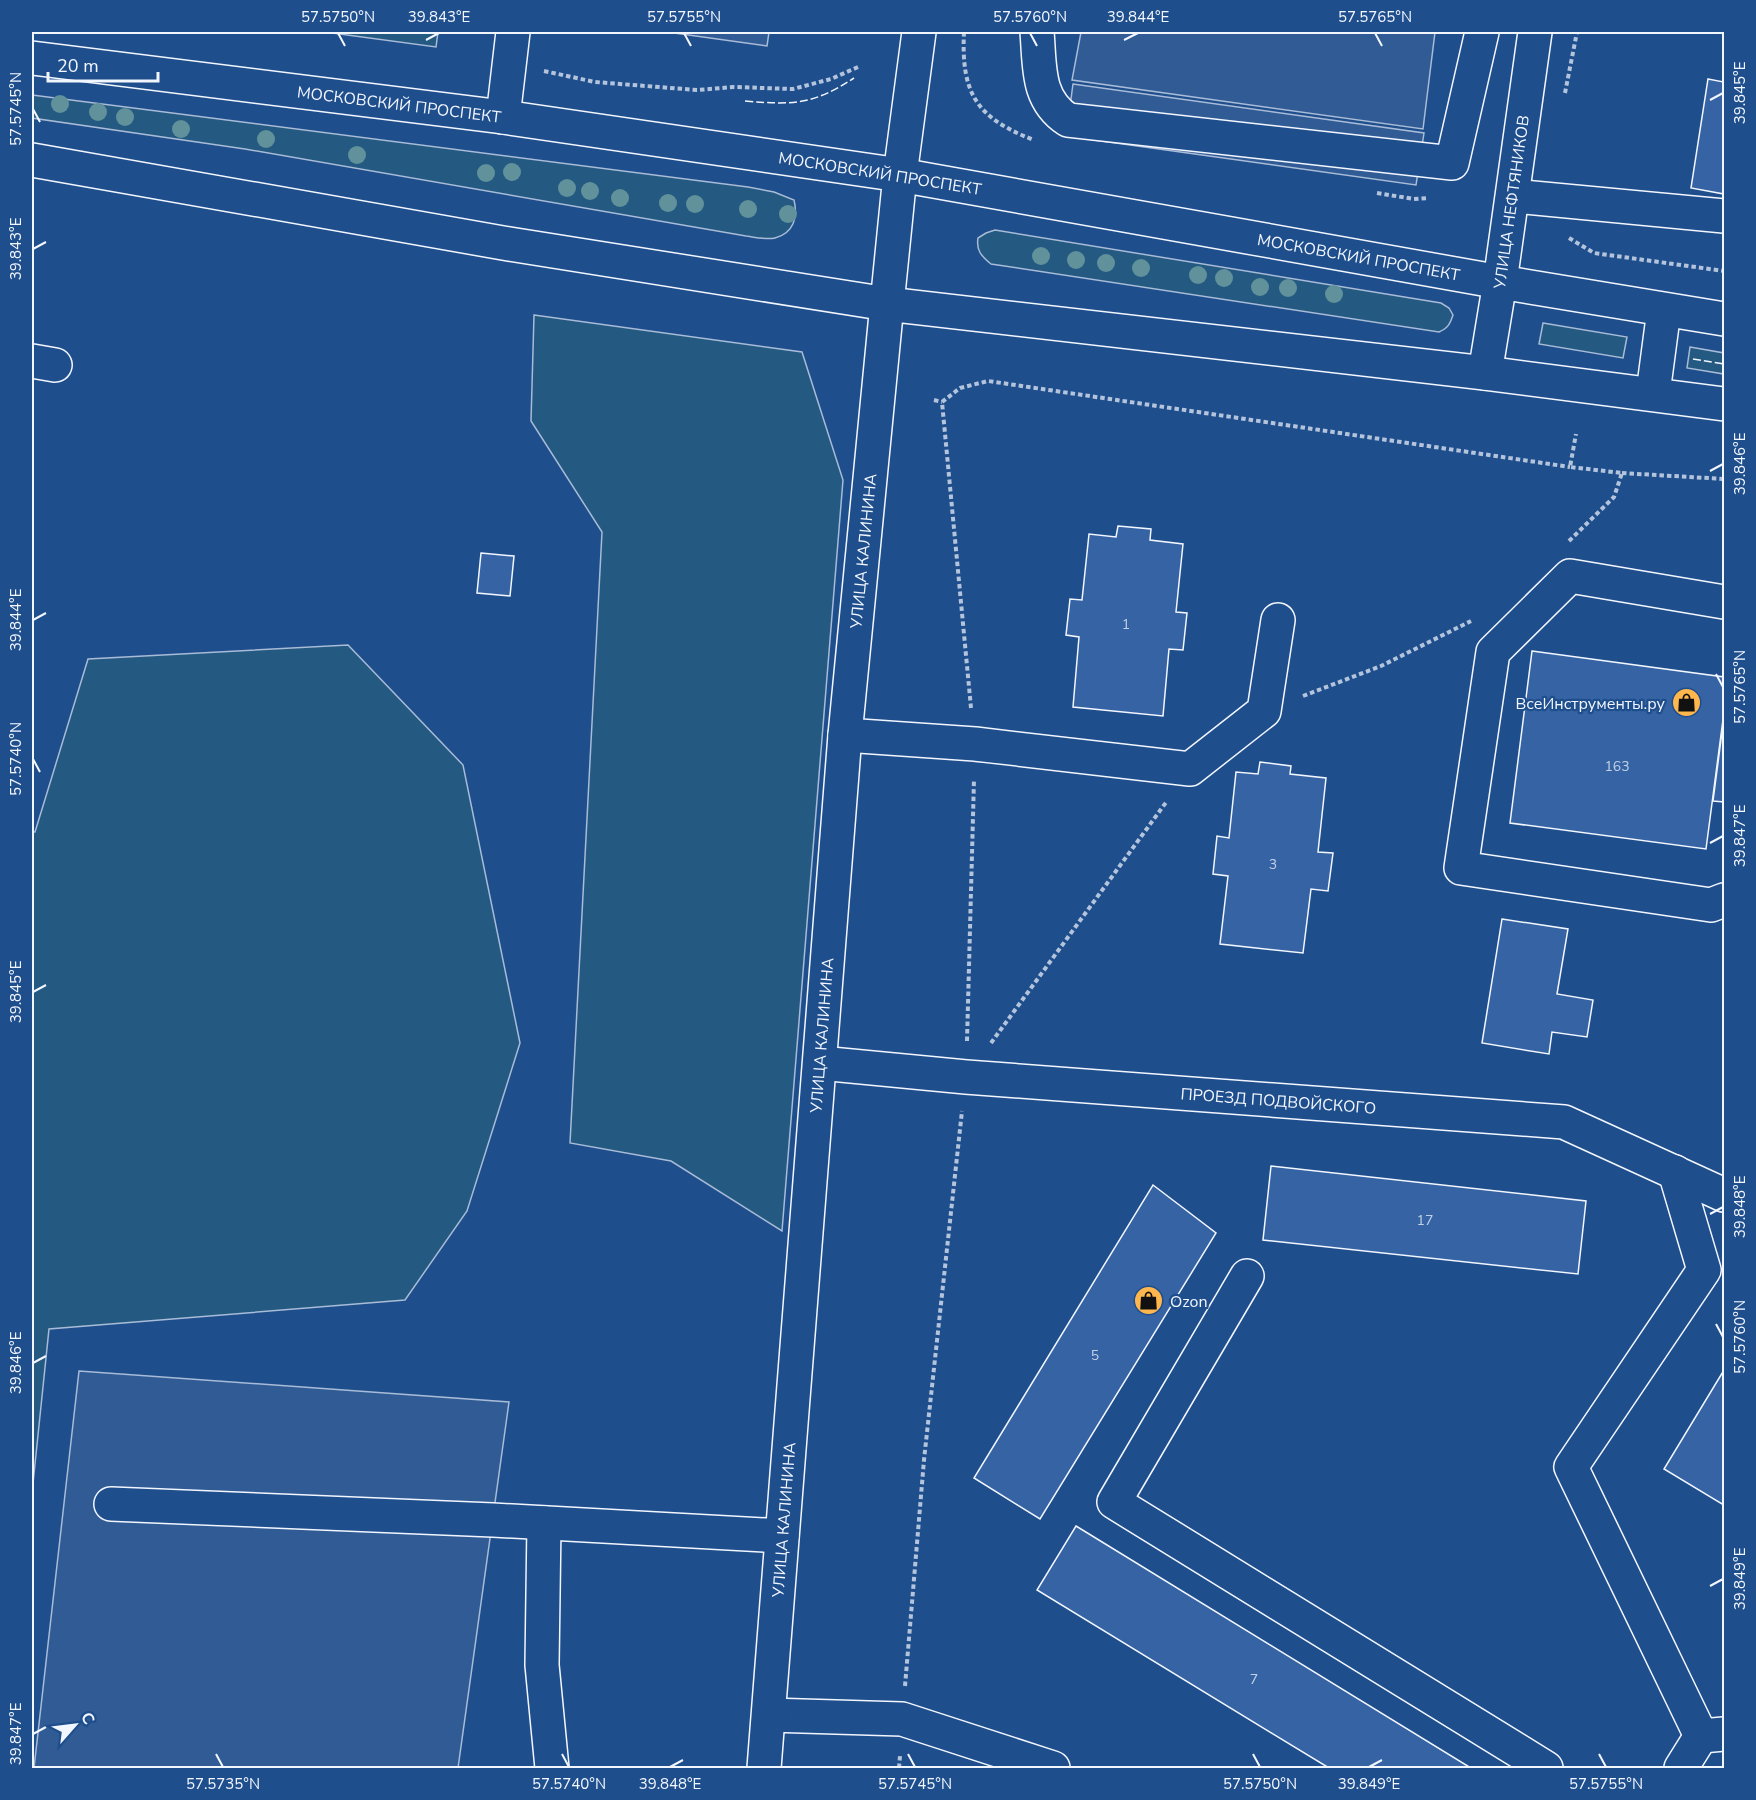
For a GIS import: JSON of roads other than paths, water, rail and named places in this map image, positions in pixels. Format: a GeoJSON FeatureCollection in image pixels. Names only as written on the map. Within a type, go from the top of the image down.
{"type":"FeatureCollection","features":[{"type":"Feature","properties":{"kind":"main road","name":"УЛИЦА КАЛИНИНА"},"geometry":{"type":"LineString","coordinates":[[765,1768],[845,735],[900,175],[919,32]]}},
{"type":"Feature","properties":{"kind":"main road"},"geometry":{"type":"LineString","coordinates":[[1037,32],[1042,87],[1048,102],[1057,113],[1068,120],[1452,163],[1482,32]]}},
{"type":"Feature","properties":{"kind":"main road"},"geometry":{"type":"LineString","coordinates":[[1492,32],[1535,34]]}},
{"type":"Feature","properties":{"kind":"main road","name":"УЛИЦА НЕФТЯНИКОВ"},"geometry":{"type":"LineString","coordinates":[[1485,373],[1500,282],[1529,198],[1535,34]]}},
{"type":"Feature","properties":{"kind":"main road"},"geometry":{"type":"LineString","coordinates":[[503,117],[511,47]]}},
{"type":"Feature","properties":{"kind":"main road","name":"МОСКОВСКИЙ ПРОСПЕКТ"},"geometry":{"type":"LineString","coordinates":[[32,58],[503,117],[900,175],[1500,282],[1725,319]]}},
{"type":"Feature","properties":{"kind":"main road"},"geometry":{"type":"LineString","coordinates":[[32,160],[509,244],[887,303],[1653,393],[1725,404]]}},
{"type":"Feature","properties":{"kind":"main road"},"geometry":{"type":"LineString","coordinates":[[1529,198],[1725,216]]}},
{"type":"Feature","properties":{"kind":"main road"},"geometry":{"type":"LineString","coordinates":[[1653,393],[1664,310]]}},
{"type":"Feature","properties":{"kind":"main road"},"geometry":{"type":"LineString","coordinates":[[1725,602],[1570,576],[1493,652],[1461,868],[1712,905],[1725,900]]}},
{"type":"Feature","properties":{"kind":"main road"},"geometry":{"type":"LineString","coordinates":[[845,735],[975,744],[1190,769],[1264,711],[1278,620]]}},
{"type":"Feature","properties":{"kind":"main road","name":"ПРОЕЗД ПОДВОЙСКОГО"},"geometry":{"type":"LineString","coordinates":[[820,1063],[966,1077],[1564,1122],[1725,1194]]}},
{"type":"Feature","properties":{"kind":"main road"},"geometry":{"type":"LineString","coordinates":[[1676,1172],[1704,1270],[1571,1467],[1713,1735],[1681,1768]]}},
{"type":"Feature","properties":{"kind":"main road"},"geometry":{"type":"LineString","coordinates":[[1247,1276],[1114,1502],[1546,1768]]}},
{"type":"Feature","properties":{"kind":"main road"},"geometry":{"type":"LineString","coordinates":[[111,1504],[782,1536]]}},
{"type":"Feature","properties":{"kind":"main road"},"geometry":{"type":"LineString","coordinates":[[544,1523],[542,1665],[552,1768]]}},
{"type":"Feature","properties":{"kind":"main road"},"geometry":{"type":"LineString","coordinates":[[769,1715],[902,1719],[1053,1768]]}},
{"type":"Feature","properties":{"kind":"place","name":"ВсеИнструменты.ру"},"geometry":{"type":"Point","coordinates":[1686,703]}},
{"type":"Feature","properties":{"kind":"place","name":"Ozon"},"geometry":{"type":"Point","coordinates":[1149,1301]}}]}
